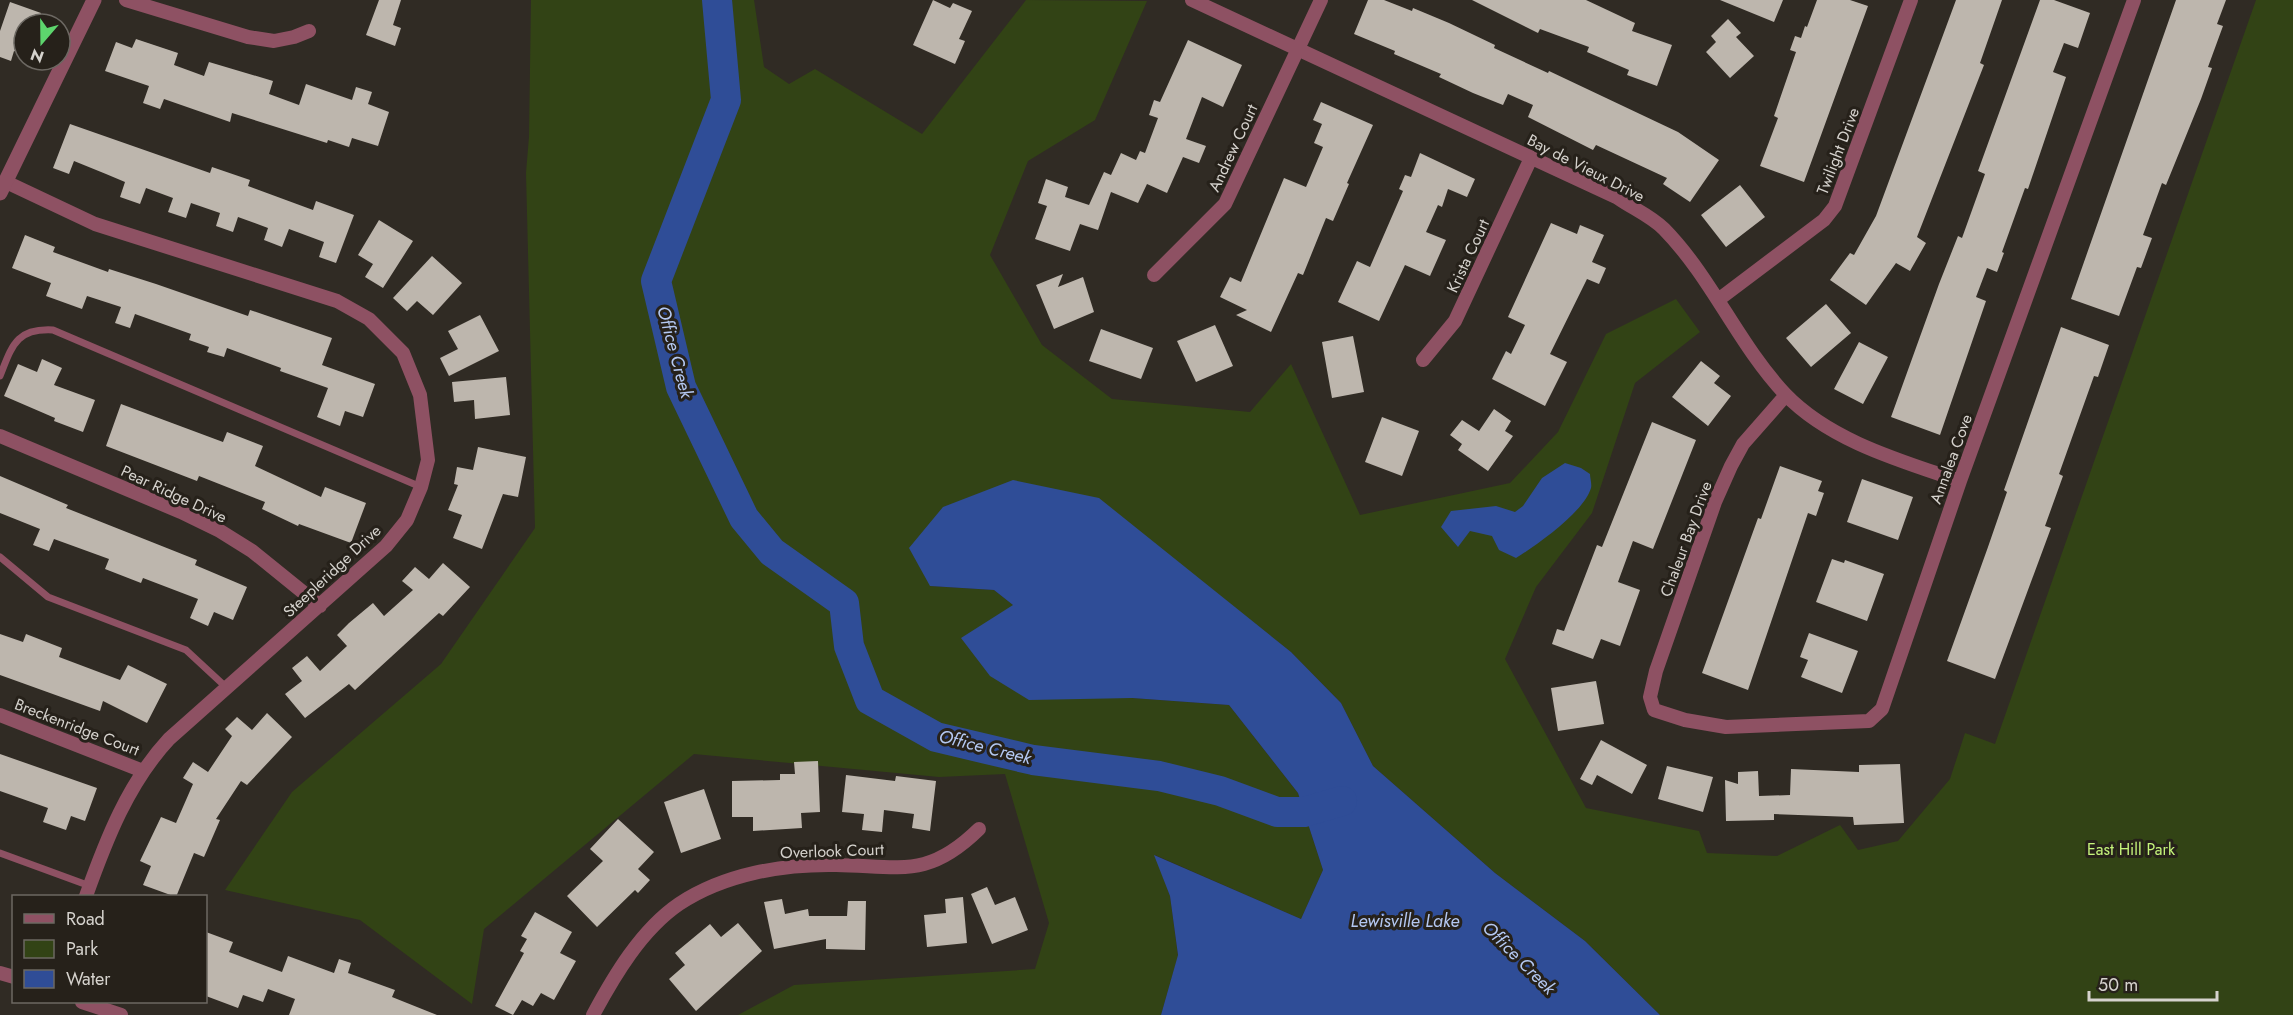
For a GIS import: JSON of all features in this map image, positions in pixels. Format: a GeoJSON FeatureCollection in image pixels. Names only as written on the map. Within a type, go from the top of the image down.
{"type":"FeatureCollection","features":[{"type":"Feature","properties":{"kind":"street"},"geometry":{"type":"LineString","coordinates":[[3,188],[94,0]]}},
{"type":"Feature","properties":{"kind":"street"},"geometry":{"type":"LineString","coordinates":[[126,0],[248,37],[274,41],[309,31]]}},
{"type":"Feature","properties":{"kind":"street","name":"Bay de Vieux Drive"},"geometry":{"type":"LineString","coordinates":[[1192,0],[1618,198],[1662,227],[1696,265],[1754,354],[1786,395],[1820,421],[1855,441],[1960,481]]}},
{"type":"Feature","properties":{"kind":"street","name":"Andrew Court"},"geometry":{"type":"LineString","coordinates":[[1154,275],[1225,204],[1321,0]]}},
{"type":"Feature","properties":{"kind":"street","name":"Twilight Drive"},"geometry":{"type":"LineString","coordinates":[[1718,300],[1824,220],[1835,206],[1911,0]]}},
{"type":"Feature","properties":{"kind":"street","name":"Annalea Cove"},"geometry":{"type":"LineString","coordinates":[[1654,710],[1685,720],[1726,727],[1869,721],[1882,709],[1960,481],[2134,0]]}},
{"type":"Feature","properties":{"kind":"street","name":"Krista Court"},"geometry":{"type":"LineString","coordinates":[[1423,360],[1455,321],[1531,158]]}},
{"type":"Feature","properties":{"kind":"street","name":"Steepleridge Drive"},"geometry":{"type":"LineString","coordinates":[[3,188],[95,224],[337,302],[369,319],[403,353],[420,395],[428,460],[421,487],[407,520],[386,546],[169,739],[142,771],[127,797],[88,891]]}},
{"type":"Feature","properties":{"kind":"street","name":"Chaleur Bay Drive"},"geometry":{"type":"LineString","coordinates":[[1654,710],[1650,697],[1656,671],[1715,502],[1743,444],[1786,395]]}},
{"type":"Feature","properties":{"kind":"street","name":"Pear Ridge Drive"},"geometry":{"type":"LineString","coordinates":[[0,436],[181,512],[220,531],[252,551],[320,606]]}},
{"type":"Feature","properties":{"kind":"street","name":"Breckenridge Court"},"geometry":{"type":"LineString","coordinates":[[0,715],[142,771]]}},
{"type":"Feature","properties":{"kind":"street","name":"Overlook Court"},"geometry":{"type":"LineString","coordinates":[[592,1015],[612,979],[660,920],[679,904],[712,888],[751,874],[788,866],[926,866],[958,849],[979,829]]}},
{"type":"Feature","properties":{"kind":"street"},"geometry":{"type":"LineString","coordinates":[[85,1003],[121,1015]]}},
{"type":"Feature","properties":{"kind":"lane"},"geometry":{"type":"LineString","coordinates":[[0,376],[12,348],[22,334],[37,329],[53,330],[421,487]]}},
{"type":"Feature","properties":{"kind":"lane"},"geometry":{"type":"LineString","coordinates":[[0,557],[48,597],[186,650],[227,688]]}},
{"type":"Feature","properties":{"kind":"lane"},"geometry":{"type":"LineString","coordinates":[[0,853],[88,891]]}},
{"type":"Feature","properties":{"kind":"green space","name":"East Hill Park"},"geometry":{"type":"Polygon","coordinates":[[[531,0],[754,0],[764,67],[789,84],[815,69],[922,134],[1026,0],[1147,1],[1095,120],[1028,161],[990,255],[1042,345],[1112,399],[1250,412],[1291,364],[1360,515],[1510,483],[1558,432],[1606,334],[1676,299],[1700,332],[1635,383],[1592,513],[1536,587],[1505,659],[1586,808],[1699,831],[1707,853],[1777,856],[1840,825],[1858,850],[1898,841],[1950,779],[1965,733],[1995,744],[2256,0],[2293,0],[2293,1015],[1660,1015],[1585,941],[1495,873],[1373,766],[1341,703],[1291,652],[1191,573],[930,586],[994,590],[1132,698],[1229,705],[1298,793],[1323,870],[1301,919],[1155,855],[1170,896],[1178,956],[1161,1015],[738,1015],[794,985],[1035,969],[1049,923],[1005,774],[939,777],[694,754],[484,929],[472,1004],[360,920],[225,890],[292,792],[441,664],[535,528],[526,173],[529,137],[531,0]]]}},
{"type":"Feature","properties":{"kind":"water"},"geometry":{"type":"Polygon","coordinates":[[[1565,463],[1581,468],[1590,474],[1591,486],[1587,497],[1559,527],[1516,558],[1499,550],[1492,536],[1470,531],[1458,547],[1441,527],[1451,511],[1496,506],[1515,512],[1523,506],[1542,478],[1565,463]]]}},
{"type":"Feature","properties":{"kind":"water","name":"Lewisville Lake"},"geometry":{"type":"Polygon","coordinates":[[[1013,480],[1099,498],[1291,652],[1341,703],[1373,766],[1495,873],[1585,941],[1660,1015],[1161,1015],[1178,955],[1170,896],[1154,855],[1301,919],[1323,870],[1298,793],[1229,705],[1132,698],[1029,700],[990,676],[961,638],[1013,605],[994,590],[930,586],[909,548],[943,507],[1013,480]]]}},
{"type":"Feature","properties":{"kind":"building"},"geometry":{"type":"Polygon","coordinates":[[[379,0],[401,0],[393,25],[401,28],[395,46],[366,35],[379,0]]]}},
{"type":"Feature","properties":{"kind":"building"},"geometry":{"type":"Polygon","coordinates":[[[933,0],[950,8],[953,3],[972,11],[959,39],[965,41],[955,64],[913,45],[933,0]]]}},
{"type":"Feature","properties":{"kind":"building"},"geometry":{"type":"Polygon","coordinates":[[[1368,0],[1384,0],[1412,11],[1413,8],[1449,23],[1495,45],[1494,48],[1548,73],[1549,71],[1678,132],[1719,160],[1690,202],[1663,184],[1667,178],[1596,145],[1593,150],[1528,117],[1533,105],[1508,94],[1503,105],[1439,77],[1441,74],[1394,54],[1395,51],[1354,34],[1368,0]]]}},
{"type":"Feature","properties":{"kind":"building"},"geometry":{"type":"Polygon","coordinates":[[[1472,0],[1586,0],[1635,23],[1632,31],[1672,45],[1657,86],[1627,75],[1629,70],[1587,52],[1589,47],[1540,29],[1538,33],[1472,0]]]}},
{"type":"Feature","properties":{"kind":"building"},"geometry":{"type":"Polygon","coordinates":[[[1720,0],[1783,0],[1774,22],[1720,0]]]}},
{"type":"Feature","properties":{"kind":"building"},"geometry":{"type":"Polygon","coordinates":[[[1817,0],[1850,0],[1868,6],[1804,182],[1760,166],[1778,118],[1774,116],[1796,52],[1790,50],[1795,36],[1801,38],[1805,26],[1807,27],[1817,0]]]}},
{"type":"Feature","properties":{"kind":"building"},"geometry":{"type":"Polygon","coordinates":[[[1956,0],[2002,0],[1980,63],[1984,65],[1917,237],[1926,243],[1910,271],[1896,263],[1866,305],[1830,280],[1850,253],[1854,255],[1876,216],[1956,0]]]}},
{"type":"Feature","properties":{"kind":"building"},"geometry":{"type":"Polygon","coordinates":[[[2040,0],[2054,0],[2090,13],[2078,48],[2064,43],[2053,72],[2066,77],[2028,189],[2025,188],[2002,252],[2004,253],[1997,272],[1987,268],[1976,297],[1986,301],[1940,435],[1891,417],[1939,284],[1958,236],[1962,238],[1985,174],[1978,171],[2040,0]]]}},
{"type":"Feature","properties":{"kind":"building"},"geometry":{"type":"Polygon","coordinates":[[[2176,0],[2226,0],[2217,24],[2223,26],[2208,67],[2212,68],[2201,99],[2166,185],[2162,183],[2143,235],[2152,238],[2141,268],[2137,267],[2119,316],[2071,299],[2176,0]]]}},
{"type":"Feature","properties":{"kind":"building"},"geometry":{"type":"Polygon","coordinates":[[[10,2],[38,12],[12,12],[11,61],[0,57],[0,31],[10,2]]]}},
{"type":"Feature","properties":{"kind":"building"},"geometry":{"type":"Polygon","coordinates":[[[1728,19],[1741,33],[1736,37],[1754,56],[1730,78],[1706,52],[1716,42],[1711,36],[1728,19]]]}},
{"type":"Feature","properties":{"kind":"building"},"geometry":{"type":"Polygon","coordinates":[[[136,39],[178,53],[174,65],[204,76],[209,62],[273,81],[269,94],[299,105],[306,84],[352,100],[356,87],[372,92],[368,104],[389,112],[378,146],[352,138],[349,147],[328,140],[327,143],[232,113],[230,122],[164,99],[160,109],[143,103],[149,86],[105,71],[116,42],[132,48],[136,39]]]}},
{"type":"Feature","properties":{"kind":"building"},"geometry":{"type":"Polygon","coordinates":[[[1188,40],[1242,65],[1223,107],[1202,97],[1186,139],[1206,146],[1199,163],[1183,157],[1167,193],[1147,184],[1138,203],[1111,192],[1098,230],[1080,224],[1070,251],[1035,239],[1047,206],[1038,203],[1046,179],[1068,187],[1065,197],[1089,205],[1104,172],[1111,175],[1121,153],[1136,160],[1140,151],[1145,153],[1158,118],[1149,115],[1154,100],[1160,102],[1188,40]]]}},
{"type":"Feature","properties":{"kind":"building"},"geometry":{"type":"Polygon","coordinates":[[[1321,102],[1373,125],[1333,221],[1326,218],[1303,275],[1298,273],[1271,332],[1236,315],[1247,310],[1220,297],[1230,277],[1241,282],[1284,178],[1306,187],[1323,147],[1314,143],[1322,124],[1313,120],[1321,102]]]}},
{"type":"Feature","properties":{"kind":"building"},"geometry":{"type":"Polygon","coordinates":[[[70,124],[210,173],[212,167],[250,180],[248,186],[313,210],[316,201],[354,215],[336,263],[319,257],[324,242],[289,229],[282,247],[264,240],[268,228],[238,217],[233,232],[216,226],[220,213],[191,203],[186,218],[168,212],[173,198],[146,188],[140,204],[120,197],[125,182],[74,161],[69,174],[53,168],[70,124]]]}},
{"type":"Feature","properties":{"kind":"building"},"geometry":{"type":"Polygon","coordinates":[[[1420,153],[1475,179],[1467,197],[1448,189],[1442,207],[1438,205],[1426,232],[1446,240],[1430,276],[1405,265],[1379,321],[1338,302],[1357,261],[1370,267],[1403,191],[1399,189],[1405,175],[1411,177],[1420,153]]]}},
{"type":"Feature","properties":{"kind":"building"},"geometry":{"type":"Polygon","coordinates":[[[1740,185],[1765,217],[1726,247],[1701,215],[1740,185]]]}},
{"type":"Feature","properties":{"kind":"building"},"geometry":{"type":"Polygon","coordinates":[[[379,220],[413,241],[383,288],[365,277],[373,264],[358,255],[379,220]]]}},
{"type":"Feature","properties":{"kind":"building"},"geometry":{"type":"Polygon","coordinates":[[[1551,223],[1577,234],[1580,225],[1604,235],[1592,262],[1606,268],[1599,284],[1587,279],[1550,354],[1567,362],[1545,406],[1492,379],[1506,351],[1511,354],[1525,325],[1508,317],[1551,223]]]}},
{"type":"Feature","properties":{"kind":"building"},"geometry":{"type":"Polygon","coordinates":[[[25,235],[55,247],[53,252],[108,272],[109,269],[248,316],[250,310],[332,338],[322,365],[375,384],[363,417],[345,411],[340,426],[317,417],[328,388],[280,371],[281,368],[227,348],[224,357],[207,352],[209,347],[189,340],[191,334],[135,314],[130,328],[115,323],[121,307],[87,296],[82,309],[46,296],[51,283],[12,268],[25,235]]]}},
{"type":"Feature","properties":{"kind":"building"},"geometry":{"type":"Polygon","coordinates":[[[432,256],[462,283],[433,315],[417,301],[407,311],[393,298],[432,256]]]}},
{"type":"Feature","properties":{"kind":"building"},"geometry":{"type":"Polygon","coordinates":[[[1063,274],[1058,287],[1083,277],[1094,312],[1054,329],[1036,285],[1063,274]]]}},
{"type":"Feature","properties":{"kind":"building"},"geometry":{"type":"Polygon","coordinates":[[[1826,304],[1851,333],[1811,367],[1786,338],[1826,304]]]}},
{"type":"Feature","properties":{"kind":"building"},"geometry":{"type":"Polygon","coordinates":[[[480,315],[499,351],[449,376],[440,358],[458,349],[448,331],[480,315]]]}},
{"type":"Feature","properties":{"kind":"building"},"geometry":{"type":"Polygon","coordinates":[[[1215,325],[1233,366],[1196,382],[1177,341],[1215,325]]]}},
{"type":"Feature","properties":{"kind":"building"},"geometry":{"type":"Polygon","coordinates":[[[2061,327],[2109,345],[2098,377],[2094,376],[2059,474],[2063,476],[2045,526],[2051,528],[1995,679],[1947,661],[2007,492],[2004,490],[2061,327]]]}},
{"type":"Feature","properties":{"kind":"building"},"geometry":{"type":"Polygon","coordinates":[[[1101,329],[1153,348],[1141,379],[1089,361],[1101,329]]]}},
{"type":"Feature","properties":{"kind":"building"},"geometry":{"type":"Polygon","coordinates":[[[1353,336],[1364,392],[1332,398],[1322,342],[1353,336]]]}},
{"type":"Feature","properties":{"kind":"building"},"geometry":{"type":"Polygon","coordinates":[[[1859,342],[1888,357],[1863,404],[1834,389],[1859,342]]]}},
{"type":"Feature","properties":{"kind":"building"},"geometry":{"type":"Polygon","coordinates":[[[42,359],[62,368],[54,385],[95,400],[83,432],[54,421],[55,418],[4,396],[18,364],[37,372],[42,359]]]}},
{"type":"Feature","properties":{"kind":"building"},"geometry":{"type":"Polygon","coordinates":[[[1701,361],[1720,376],[1714,383],[1731,396],[1708,426],[1672,397],[1701,361]]]}},
{"type":"Feature","properties":{"kind":"building"},"geometry":{"type":"Polygon","coordinates":[[[506,377],[510,415],[475,419],[474,400],[454,402],[452,382],[506,377]]]}},
{"type":"Feature","properties":{"kind":"building"},"geometry":{"type":"Polygon","coordinates":[[[121,404],[223,442],[227,432],[263,446],[255,466],[321,497],[325,487],[366,503],[351,543],[299,524],[298,526],[262,509],[265,502],[199,476],[197,481],[106,446],[121,404]]]}},
{"type":"Feature","properties":{"kind":"building"},"geometry":{"type":"Polygon","coordinates":[[[1494,409],[1511,421],[1505,431],[1513,436],[1488,471],[1458,450],[1462,444],[1450,435],[1462,420],[1479,431],[1494,409]]]}},
{"type":"Feature","properties":{"kind":"building"},"geometry":{"type":"Polygon","coordinates":[[[1382,417],[1419,431],[1402,476],[1365,462],[1382,417]]]}},
{"type":"Feature","properties":{"kind":"building"},"geometry":{"type":"Polygon","coordinates":[[[1652,422],[1696,440],[1653,549],[1633,541],[1618,582],[1640,590],[1620,646],[1601,639],[1593,659],[1552,644],[1557,629],[1564,631],[1597,545],[1602,547],[1652,422]]]}},
{"type":"Feature","properties":{"kind":"building"},"geometry":{"type":"Polygon","coordinates":[[[478,447],[526,457],[518,497],[503,494],[482,549],[453,538],[462,515],[448,510],[458,485],[454,484],[457,467],[473,470],[478,447]]]}},
{"type":"Feature","properties":{"kind":"building"},"geometry":{"type":"Polygon","coordinates":[[[1780,466],[1822,481],[1818,491],[1824,493],[1816,516],[1808,513],[1748,690],[1702,673],[1758,518],[1761,519],[1780,466]]]}},
{"type":"Feature","properties":{"kind":"building"},"geometry":{"type":"Polygon","coordinates":[[[0,476],[68,505],[66,508],[197,560],[195,565],[247,587],[233,620],[214,612],[208,626],[190,618],[198,599],[143,578],[141,583],[105,569],[109,559],[54,539],[49,551],[33,545],[40,529],[0,513],[0,476]]]}},
{"type":"Feature","properties":{"kind":"building"},"geometry":{"type":"Polygon","coordinates":[[[1862,479],[1913,497],[1898,540],[1847,522],[1862,479]]]}},
{"type":"Feature","properties":{"kind":"building"},"geometry":{"type":"Polygon","coordinates":[[[1832,559],[1844,563],[1845,560],[1884,574],[1867,621],[1816,602],[1832,559]]]}},
{"type":"Feature","properties":{"kind":"building"},"geometry":{"type":"Polygon","coordinates":[[[443,563],[470,587],[443,616],[439,613],[355,690],[349,684],[305,718],[285,694],[302,681],[292,668],[307,656],[320,671],[347,646],[337,635],[349,623],[373,603],[384,616],[413,590],[402,581],[415,567],[429,579],[443,563]]]}},
{"type":"Feature","properties":{"kind":"building"},"geometry":{"type":"Polygon","coordinates":[[[1809,633],[1858,651],[1842,693],[1801,677],[1808,660],[1800,657],[1809,633]]]}},
{"type":"Feature","properties":{"kind":"building"},"geometry":{"type":"Polygon","coordinates":[[[0,634],[23,642],[26,634],[62,648],[59,657],[120,680],[128,665],[167,684],[147,723],[103,701],[100,711],[0,675],[0,634]]]}},
{"type":"Feature","properties":{"kind":"building"},"geometry":{"type":"Polygon","coordinates":[[[1596,681],[1604,724],[1558,731],[1551,688],[1596,681]]]}},
{"type":"Feature","properties":{"kind":"building"},"geometry":{"type":"Polygon","coordinates":[[[267,713],[292,737],[247,785],[241,781],[216,819],[220,820],[204,857],[194,853],[177,895],[143,885],[151,866],[140,861],[161,817],[176,823],[193,784],[183,778],[193,762],[208,772],[232,736],[225,729],[237,717],[252,730],[267,713]]]}},
{"type":"Feature","properties":{"kind":"building"},"geometry":{"type":"Polygon","coordinates":[[[1601,740],[1647,765],[1632,794],[1597,775],[1592,785],[1580,779],[1601,740]]]}},
{"type":"Feature","properties":{"kind":"building"},"geometry":{"type":"Polygon","coordinates":[[[0,754],[97,788],[85,821],[71,816],[66,830],[43,822],[48,808],[0,791],[0,754]]]}},
{"type":"Feature","properties":{"kind":"building"},"geometry":{"type":"Polygon","coordinates":[[[818,761],[820,812],[801,813],[802,828],[753,831],[753,817],[732,817],[732,781],[780,780],[780,774],[795,774],[794,762],[818,761]]]}},
{"type":"Feature","properties":{"kind":"building"},"geometry":{"type":"Polygon","coordinates":[[[1900,764],[1904,823],[1854,825],[1853,817],[1774,814],[1774,820],[1726,821],[1725,780],[1738,784],[1738,772],[1758,771],[1759,796],[1790,795],[1791,769],[1859,772],[1859,765],[1900,764]]]}},
{"type":"Feature","properties":{"kind":"building"},"geometry":{"type":"Polygon","coordinates":[[[1667,766],[1713,777],[1703,812],[1658,799],[1667,766]]]}},
{"type":"Feature","properties":{"kind":"building"},"geometry":{"type":"Polygon","coordinates":[[[846,775],[895,781],[896,776],[936,781],[930,831],[912,828],[914,814],[884,810],[882,832],[862,830],[864,814],[842,812],[846,775]]]}},
{"type":"Feature","properties":{"kind":"building"},"geometry":{"type":"Polygon","coordinates":[[[704,789],[721,839],[681,853],[664,802],[704,789]]]}},
{"type":"Feature","properties":{"kind":"building"},"geometry":{"type":"Polygon","coordinates":[[[618,819],[654,852],[638,869],[650,880],[638,893],[635,890],[597,927],[567,896],[603,861],[590,849],[618,819]]]}},
{"type":"Feature","properties":{"kind":"building"},"geometry":{"type":"Polygon","coordinates":[[[987,887],[995,905],[1015,897],[1028,930],[992,944],[971,894],[987,887]]]}},
{"type":"Feature","properties":{"kind":"building"},"geometry":{"type":"Polygon","coordinates":[[[963,897],[967,943],[927,947],[924,915],[946,913],[945,899],[963,897]]]}},
{"type":"Feature","properties":{"kind":"building"},"geometry":{"type":"Polygon","coordinates":[[[782,899],[785,914],[808,909],[809,916],[847,916],[848,901],[866,901],[865,950],[826,949],[826,939],[774,949],[764,902],[782,899]]]}},
{"type":"Feature","properties":{"kind":"building"},"geometry":{"type":"Polygon","coordinates":[[[535,912],[572,932],[560,953],[576,961],[554,1000],[541,993],[533,1006],[522,1000],[513,1015],[495,1006],[524,953],[520,951],[527,939],[521,936],[535,912]]]}},
{"type":"Feature","properties":{"kind":"building"},"geometry":{"type":"Polygon","coordinates":[[[738,923],[762,951],[696,1011],[669,979],[685,965],[675,953],[710,924],[721,937],[738,923]]]}},
{"type":"Feature","properties":{"kind":"building"},"geometry":{"type":"Polygon","coordinates":[[[207,932],[233,942],[229,952],[282,972],[288,956],[334,973],[339,959],[351,963],[348,973],[395,990],[392,997],[437,1015],[289,1015],[295,999],[268,989],[263,1002],[243,995],[238,1008],[207,996],[207,932]]]}},
{"type":"Feature","properties":{"kind":"waterway","name":"Office Creek"},"geometry":{"type":"LineString","coordinates":[[717,0],[726,100],[656,281],[681,387],[744,518],[772,552],[844,603],[849,646],[870,700],[936,737],[1033,760],[1159,776],[1220,791],[1277,812],[1304,812],[1342,801]]}}]}
